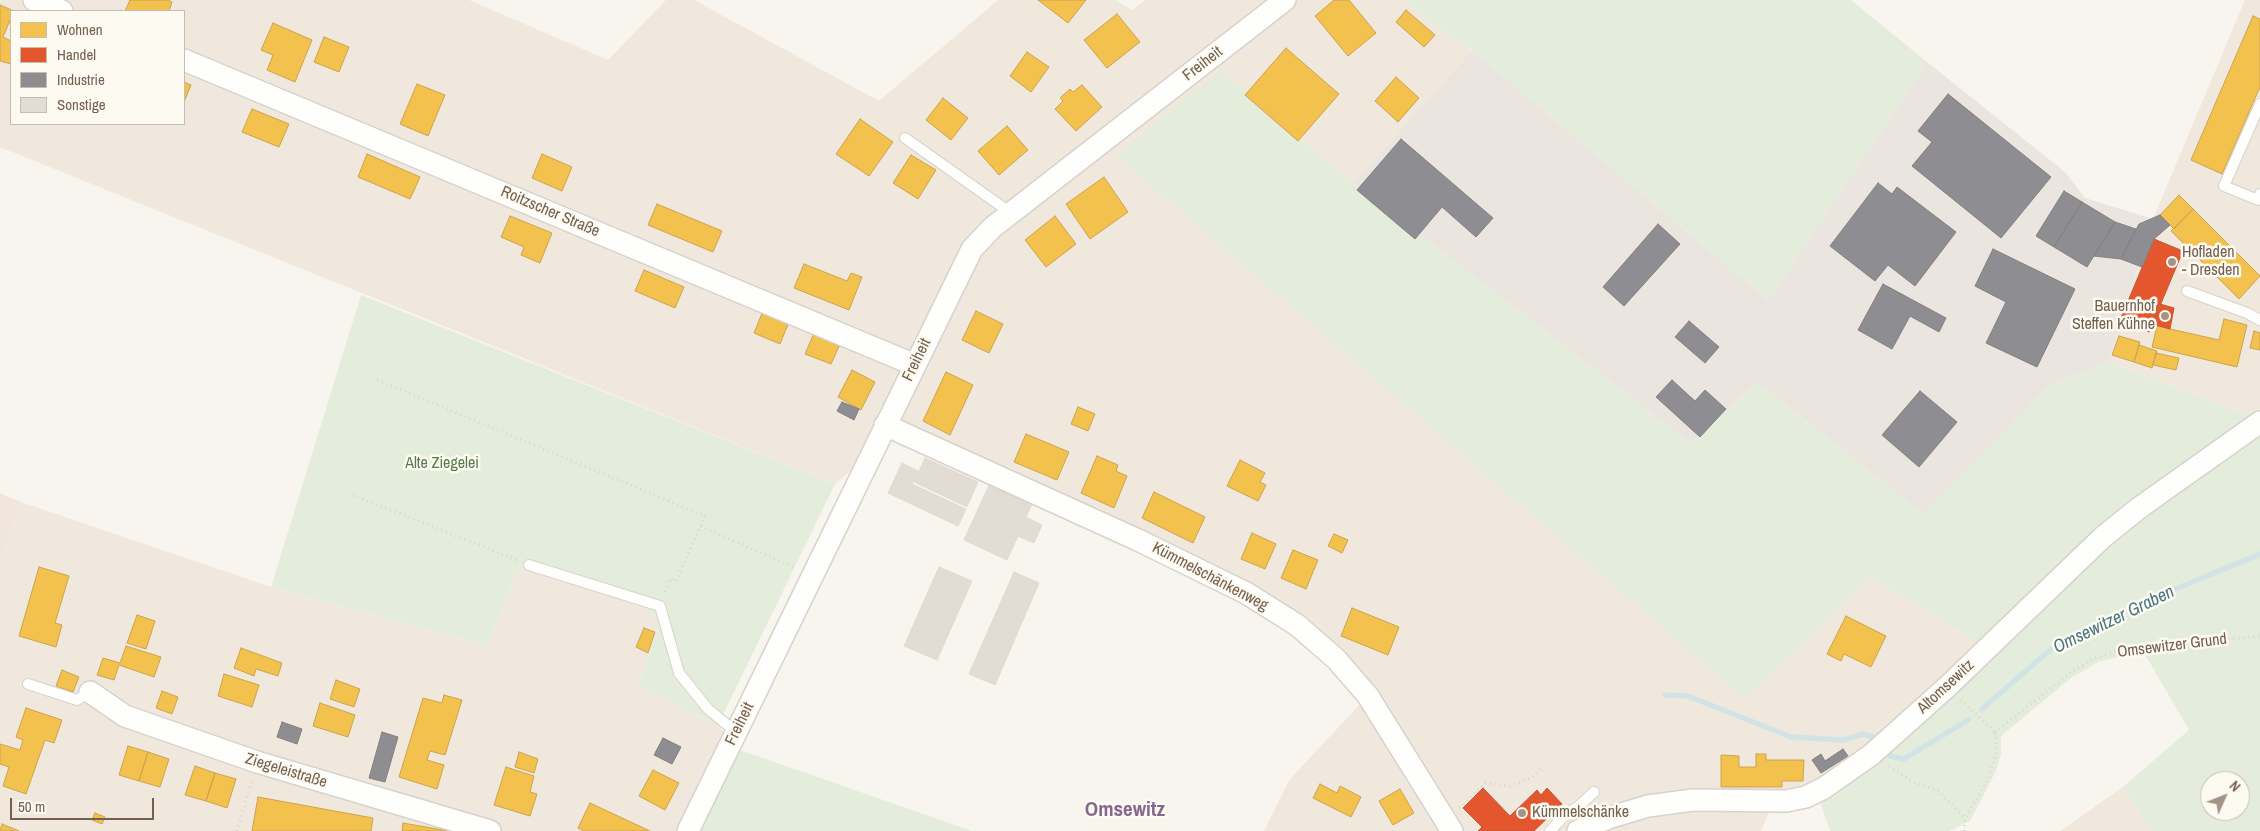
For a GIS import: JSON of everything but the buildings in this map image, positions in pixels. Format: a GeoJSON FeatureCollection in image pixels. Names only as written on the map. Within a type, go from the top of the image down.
{"type":"FeatureCollection","features":[{"type":"Feature","properties":{"kind":"street"},"geometry":{"type":"LineString","coordinates":[[34,0],[59,10]]}},
{"type":"Feature","properties":{"kind":"street","name":"Freiheit"},"geometry":{"type":"LineString","coordinates":[[688,831],[972,249],[982,237],[1011,213],[1284,0]]}},
{"type":"Feature","properties":{"kind":"street","name":"Roitzscher Straße"},"geometry":{"type":"LineString","coordinates":[[185,60],[915,365]]}},
{"type":"Feature","properties":{"kind":"street","name":"Altomsewitz"},"geometry":{"type":"LineString","coordinates":[[1578,831],[1608,818],[1648,806],[1693,800],[1763,802],[1806,797],[1824,788],[1871,755],[1947,688],[2103,537],[2139,508],[2260,422]]}},
{"type":"Feature","properties":{"kind":"street","name":"Kümmelschänkenweg"},"geometry":{"type":"LineString","coordinates":[[885,425],[1138,540],[1246,593],[1297,625],[1336,659],[1368,696],[1459,823]]}},
{"type":"Feature","properties":{"kind":"street","name":"Ziegeleistraße"},"geometry":{"type":"LineString","coordinates":[[90,692],[125,716],[257,762],[490,831]]}},
{"type":"Feature","properties":{"kind":"lane"},"geometry":{"type":"LineString","coordinates":[[2260,104],[2224,186],[2258,200],[2260,194]]}},
{"type":"Feature","properties":{"kind":"lane"},"geometry":{"type":"LineString","coordinates":[[904,138],[1011,213]]}},
{"type":"Feature","properties":{"kind":"lane"},"geometry":{"type":"LineString","coordinates":[[2187,291],[2247,313],[2260,320]]}},
{"type":"Feature","properties":{"kind":"lane"},"geometry":{"type":"LineString","coordinates":[[529,565],[660,606],[679,673],[708,709],[736,732]]}},
{"type":"Feature","properties":{"kind":"lane"},"geometry":{"type":"LineString","coordinates":[[28,684],[77,700],[90,692]]}},
{"type":"Feature","properties":{"kind":"lane"},"geometry":{"type":"LineString","coordinates":[[1550,831],[1566,814],[1579,806],[1594,792]]}},
{"type":"Feature","properties":{"kind":"path"},"geometry":{"type":"LineString","coordinates":[[377,380],[705,516],[676,581],[670,579],[660,606]]}},
{"type":"Feature","properties":{"kind":"path"},"geometry":{"type":"LineString","coordinates":[[353,495],[529,565]]}},
{"type":"Feature","properties":{"kind":"path"},"geometry":{"type":"LineString","coordinates":[[701,526],[813,574]]}},
{"type":"Feature","properties":{"kind":"path","name":"Omsewitzer Grund"},"geometry":{"type":"LineString","coordinates":[[1995,732],[2070,673],[2092,659],[2127,648],[2260,636]]}},
{"type":"Feature","properties":{"kind":"path"},"geometry":{"type":"LineString","coordinates":[[1947,688],[1995,732],[1997,750],[1990,778],[1965,818],[1964,831]]}},
{"type":"Feature","properties":{"kind":"path"},"geometry":{"type":"LineString","coordinates":[[1871,755],[1913,782],[1938,791],[1965,818]]}},
{"type":"Feature","properties":{"kind":"path"},"geometry":{"type":"LineString","coordinates":[[237,831],[257,762]]}},
{"type":"Feature","properties":{"kind":"path"},"geometry":{"type":"LineString","coordinates":[[1459,823],[1460,808],[1485,783],[1510,786],[1531,778],[1543,767]]}},
{"type":"Feature","properties":{"kind":"shaded area"},"geometry":{"type":"Polygon","coordinates":[[[0,0],[469,0],[608,60],[666,0],[694,0],[879,101],[998,0],[1116,0],[1132,10],[1146,0],[1402,0],[1472,50],[1353,183],[1220,71],[1745,699],[1871,577],[1991,651],[1821,804],[1770,811],[1761,831],[1264,831],[1290,779],[1362,702],[1332,661],[1248,601],[894,435],[835,484],[0,147],[0,0]]]}},
{"type":"Feature","properties":{"kind":"shaded area"},"geometry":{"type":"Polygon","coordinates":[[[2245,0],[2260,0],[2260,419],[2108,362],[2153,219],[2245,0]]]}},
{"type":"Feature","properties":{"kind":"shaded area"},"geometry":{"type":"Polygon","coordinates":[[[1472,50],[1768,300],[1927,62],[2065,172],[2085,198],[2153,219],[2108,362],[2049,386],[1924,515],[1757,382],[1691,444],[1353,183],[1472,50]]]}},
{"type":"Feature","properties":{"kind":"shaded area"},"geometry":{"type":"Polygon","coordinates":[[[0,493],[21,502],[0,566],[0,493]]]}},
{"type":"Feature","properties":{"kind":"shaded area"},"geometry":{"type":"Polygon","coordinates":[[[21,502],[271,587],[488,646],[519,565],[647,609],[661,621],[638,685],[718,725],[740,750],[701,831],[0,831],[0,566],[21,502]]]}},
{"type":"Feature","properties":{"kind":"shaded area"},"geometry":{"type":"Polygon","coordinates":[[[2123,787],[2150,831],[2060,831],[2123,787]]]}},
{"type":"Feature","properties":{"kind":"green space"},"geometry":{"type":"Polygon","coordinates":[[[1402,0],[1851,0],[1927,62],[1768,300],[1472,50],[1402,0]]]}},
{"type":"Feature","properties":{"kind":"green space"},"geometry":{"type":"Polygon","coordinates":[[[1220,71],[1353,183],[1691,444],[1757,382],[1924,515],[2049,386],[2108,362],[2260,419],[2260,831],[2150,831],[2123,787],[2189,730],[2143,651],[2098,662],[2070,679],[2001,736],[2001,754],[1995,773],[1970,821],[1949,831],[1830,831],[1821,804],[1991,651],[1871,577],[1745,699],[1116,155],[1220,71]]]}},
{"type":"Feature","properties":{"kind":"green space","name":"Alte Ziegelei"},"geometry":{"type":"Polygon","coordinates":[[[361,295],[835,484],[718,725],[638,685],[661,621],[647,609],[519,565],[488,646],[271,587],[361,295]]]}},
{"type":"Feature","properties":{"kind":"green space"},"geometry":{"type":"Polygon","coordinates":[[[740,750],[972,831],[701,831],[740,750]]]}},
{"type":"Feature","properties":{"kind":"waterway","name":"Omsewitzer Graben"},"geometry":{"type":"LineString","coordinates":[[1982,709],[2050,650],[2142,603],[2260,554]]}},
{"type":"Feature","properties":{"kind":"waterway","name":"Omsewitzer Graben"},"geometry":{"type":"LineString","coordinates":[[1665,695],[1688,696],[1791,737],[1843,740],[1864,734],[1873,737]]}},
{"type":"Feature","properties":{"kind":"waterway","name":"Omsewitzer Graben"},"geometry":{"type":"LineString","coordinates":[[1890,756],[1904,759],[1968,720]]}},
{"type":"Feature","properties":{"kind":"place","name":"Hofladen - Dresden"},"geometry":{"type":"Point","coordinates":[2172,262]}},
{"type":"Feature","properties":{"kind":"place","name":"Bauernhof Steffen Kühne"},"geometry":{"type":"Point","coordinates":[2165,316]}},
{"type":"Feature","properties":{"kind":"place","name":"Kümmelschänke"},"geometry":{"type":"Point","coordinates":[1522,813]}},
{"type":"Feature","properties":{"kind":"district","name":"Omsewitz"},"geometry":{"type":"Point","coordinates":[1125,810]}}]}
